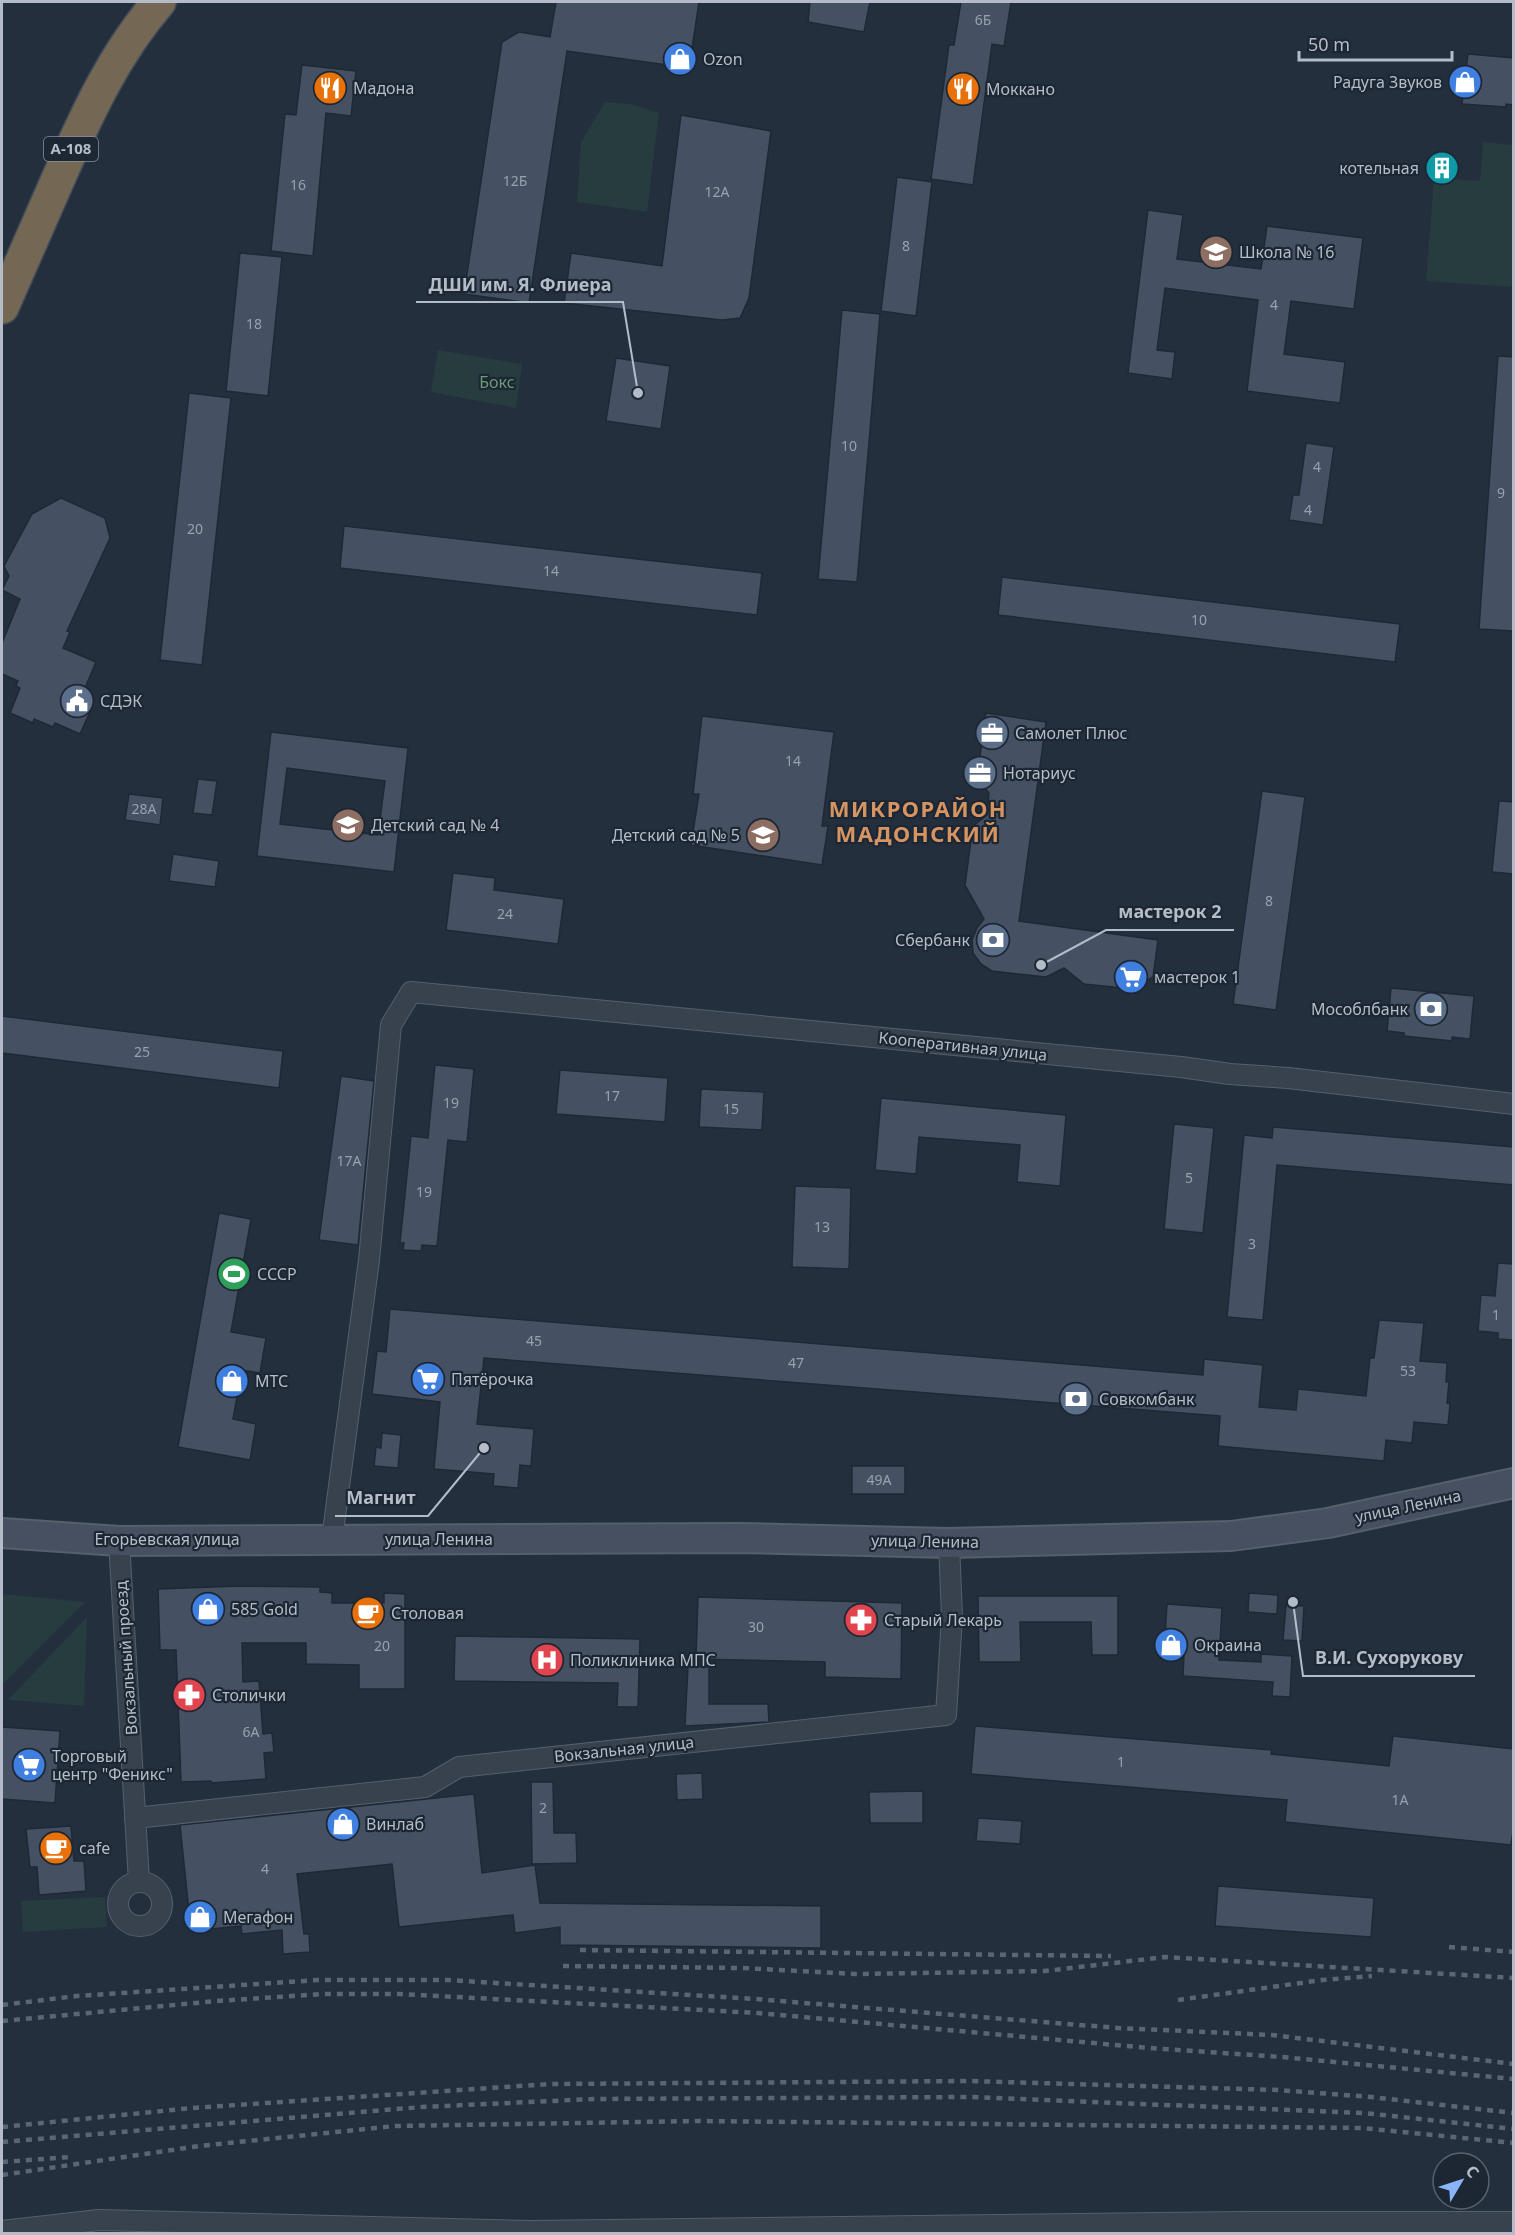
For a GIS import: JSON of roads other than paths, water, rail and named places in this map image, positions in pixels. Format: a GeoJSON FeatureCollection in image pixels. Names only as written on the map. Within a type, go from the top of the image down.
{"type":"FeatureCollection","features":[{"type":"Feature","properties":{"kind":"highway","name":"А-108"},"geometry":{"type":"LineString","coordinates":[[2,307],[95,99],[126,44],[159,2]]}},
{"type":"Feature","properties":{"kind":"main road","name":"улица Ленина"},"geometry":{"type":"LineString","coordinates":[[332,1539],[738,1538],[949,1543],[1231,1536],[1328,1523],[1514,1483]]}},
{"type":"Feature","properties":{"kind":"main road","name":"Егорьевская улица"},"geometry":{"type":"LineString","coordinates":[[2,1533],[119,1541],[332,1539]]}},
{"type":"Feature","properties":{"kind":"street","name":"Кооперативная улица"},"geometry":{"type":"LineString","coordinates":[[332,1539],[369,1260],[391,1025],[411,992],[1181,1067],[1514,1104]]}},
{"type":"Feature","properties":{"kind":"street","name":"Вокзальный проезд"},"geometry":{"type":"LineString","coordinates":[[119,1541],[140,1882]]}},
{"type":"Feature","properties":{"kind":"street","name":"Вокзальная улица"},"geometry":{"type":"LineString","coordinates":[[135,1818],[425,1787],[459,1767],[946,1715],[952,1617],[949,1543]]}},
{"type":"Feature","properties":{"kind":"street"},"geometry":{"type":"LineString","coordinates":[[2,2231],[99,2220],[532,2231],[1243,2222],[1514,2222]]}},
{"type":"Feature","properties":{"kind":"railway"},"geometry":{"type":"LineString","coordinates":[[1449,1947],[1514,1952]]}},
{"type":"Feature","properties":{"kind":"railway"},"geometry":{"type":"LineString","coordinates":[[580,1950],[1111,1956]]}},
{"type":"Feature","properties":{"kind":"railway"},"geometry":{"type":"LineString","coordinates":[[563,1966],[742,1968],[856,1974],[1045,1971],[1165,1957],[1514,1978]]}},
{"type":"Feature","properties":{"kind":"railway"},"geometry":{"type":"LineString","coordinates":[[1178,2000],[1322,1980],[1372,1976]]}},
{"type":"Feature","properties":{"kind":"railway"},"geometry":{"type":"LineString","coordinates":[[2,2005],[77,1996],[318,1980],[448,1980],[755,1999],[1118,2028],[1272,2035],[1514,2064]]}},
{"type":"Feature","properties":{"kind":"railway"},"geometry":{"type":"LineString","coordinates":[[2,2021],[217,2001],[323,1994],[400,1994],[758,2013],[1514,2079]]}},
{"type":"Feature","properties":{"kind":"railway"},"geometry":{"type":"LineString","coordinates":[[2,2127],[192,2108],[550,2084],[969,2081],[1278,2090],[1371,2097],[1514,2113]]}},
{"type":"Feature","properties":{"kind":"railway"},"geometry":{"type":"LineString","coordinates":[[2,2142],[422,2107],[594,2099],[970,2097],[1364,2113],[1514,2129]]}},
{"type":"Feature","properties":{"kind":"railway"},"geometry":{"type":"LineString","coordinates":[[2,2175],[199,2146],[395,2126],[699,2121],[1362,2128],[1514,2143]]}},
{"type":"Feature","properties":{"kind":"railway"},"geometry":{"type":"LineString","coordinates":[[2,2162],[70,2157]]}},
{"type":"Feature","properties":{"kind":"place","name":"Ozon"},"geometry":{"type":"Point","coordinates":[680,59]}},
{"type":"Feature","properties":{"kind":"place","name":"Радуга Звуков"},"geometry":{"type":"Point","coordinates":[1465,82]}},
{"type":"Feature","properties":{"kind":"place","name":"Мадона"},"geometry":{"type":"Point","coordinates":[330,88]}},
{"type":"Feature","properties":{"kind":"place","name":"Моккано"},"geometry":{"type":"Point","coordinates":[963,89]}},
{"type":"Feature","properties":{"kind":"place","name":"котельная"},"geometry":{"type":"Point","coordinates":[1442,168]}},
{"type":"Feature","properties":{"kind":"place","name":"Школа № 16"},"geometry":{"type":"Point","coordinates":[1216,252]}},
{"type":"Feature","properties":{"kind":"place","name":"ДШИ им. Я. Флиера"},"geometry":{"type":"Point","coordinates":[638,393]}},
{"type":"Feature","properties":{"kind":"place","name":"СДЭК"},"geometry":{"type":"Point","coordinates":[77,701]}},
{"type":"Feature","properties":{"kind":"place","name":"Самолет Плюс"},"geometry":{"type":"Point","coordinates":[992,733]}},
{"type":"Feature","properties":{"kind":"place","name":"Нотариус"},"geometry":{"type":"Point","coordinates":[980,773]}},
{"type":"Feature","properties":{"kind":"place","name":"Детский сад № 4"},"geometry":{"type":"Point","coordinates":[348,825]}},
{"type":"Feature","properties":{"kind":"place","name":"Детский сад № 5"},"geometry":{"type":"Point","coordinates":[763,835]}},
{"type":"Feature","properties":{"kind":"place","name":"Сбербанк"},"geometry":{"type":"Point","coordinates":[993,940]}},
{"type":"Feature","properties":{"kind":"place","name":"мастерок 2"},"geometry":{"type":"Point","coordinates":[1041,965]}},
{"type":"Feature","properties":{"kind":"place","name":"мастерок 1"},"geometry":{"type":"Point","coordinates":[1131,977]}},
{"type":"Feature","properties":{"kind":"place","name":"Мособлбанк"},"geometry":{"type":"Point","coordinates":[1431,1009]}},
{"type":"Feature","properties":{"kind":"place","name":"СССР"},"geometry":{"type":"Point","coordinates":[234,1274]}},
{"type":"Feature","properties":{"kind":"place","name":"Пятёрочка"},"geometry":{"type":"Point","coordinates":[428,1379]}},
{"type":"Feature","properties":{"kind":"place","name":"МТС"},"geometry":{"type":"Point","coordinates":[232,1381]}},
{"type":"Feature","properties":{"kind":"place","name":"Совкомбанк"},"geometry":{"type":"Point","coordinates":[1076,1399]}},
{"type":"Feature","properties":{"kind":"place","name":"Магнит"},"geometry":{"type":"Point","coordinates":[484,1448]}},
{"type":"Feature","properties":{"kind":"place","name":"В.И. Сухорукову"},"geometry":{"type":"Point","coordinates":[1293,1602]}},
{"type":"Feature","properties":{"kind":"place","name":"585 Gold"},"geometry":{"type":"Point","coordinates":[208,1609]}},
{"type":"Feature","properties":{"kind":"place","name":"Столовая"},"geometry":{"type":"Point","coordinates":[368,1613]}},
{"type":"Feature","properties":{"kind":"place","name":"Старый Лекарь"},"geometry":{"type":"Point","coordinates":[861,1620]}},
{"type":"Feature","properties":{"kind":"place","name":"Окраина"},"geometry":{"type":"Point","coordinates":[1171,1645]}},
{"type":"Feature","properties":{"kind":"place","name":"Поликлиника МПС"},"geometry":{"type":"Point","coordinates":[547,1660]}},
{"type":"Feature","properties":{"kind":"place","name":"Столички"},"geometry":{"type":"Point","coordinates":[189,1695]}},
{"type":"Feature","properties":{"kind":"place","name":"Торговый центр \"Феникс\""},"geometry":{"type":"Point","coordinates":[29,1765]}},
{"type":"Feature","properties":{"kind":"place","name":"Винлаб"},"geometry":{"type":"Point","coordinates":[343,1824]}},
{"type":"Feature","properties":{"kind":"place","name":"cafe"},"geometry":{"type":"Point","coordinates":[56,1848]}},
{"type":"Feature","properties":{"kind":"place","name":"Мегафон"},"geometry":{"type":"Point","coordinates":[200,1917]}},
{"type":"Feature","properties":{"kind":"district","name":"МИКРОРАЙОН МАДОНСКИЙ"},"geometry":{"type":"Point","coordinates":[918,822]}},
{"type":"Feature","properties":{"kind":"park label","name":"Бокс"},"geometry":{"type":"Point","coordinates":[497,382]}}]}
